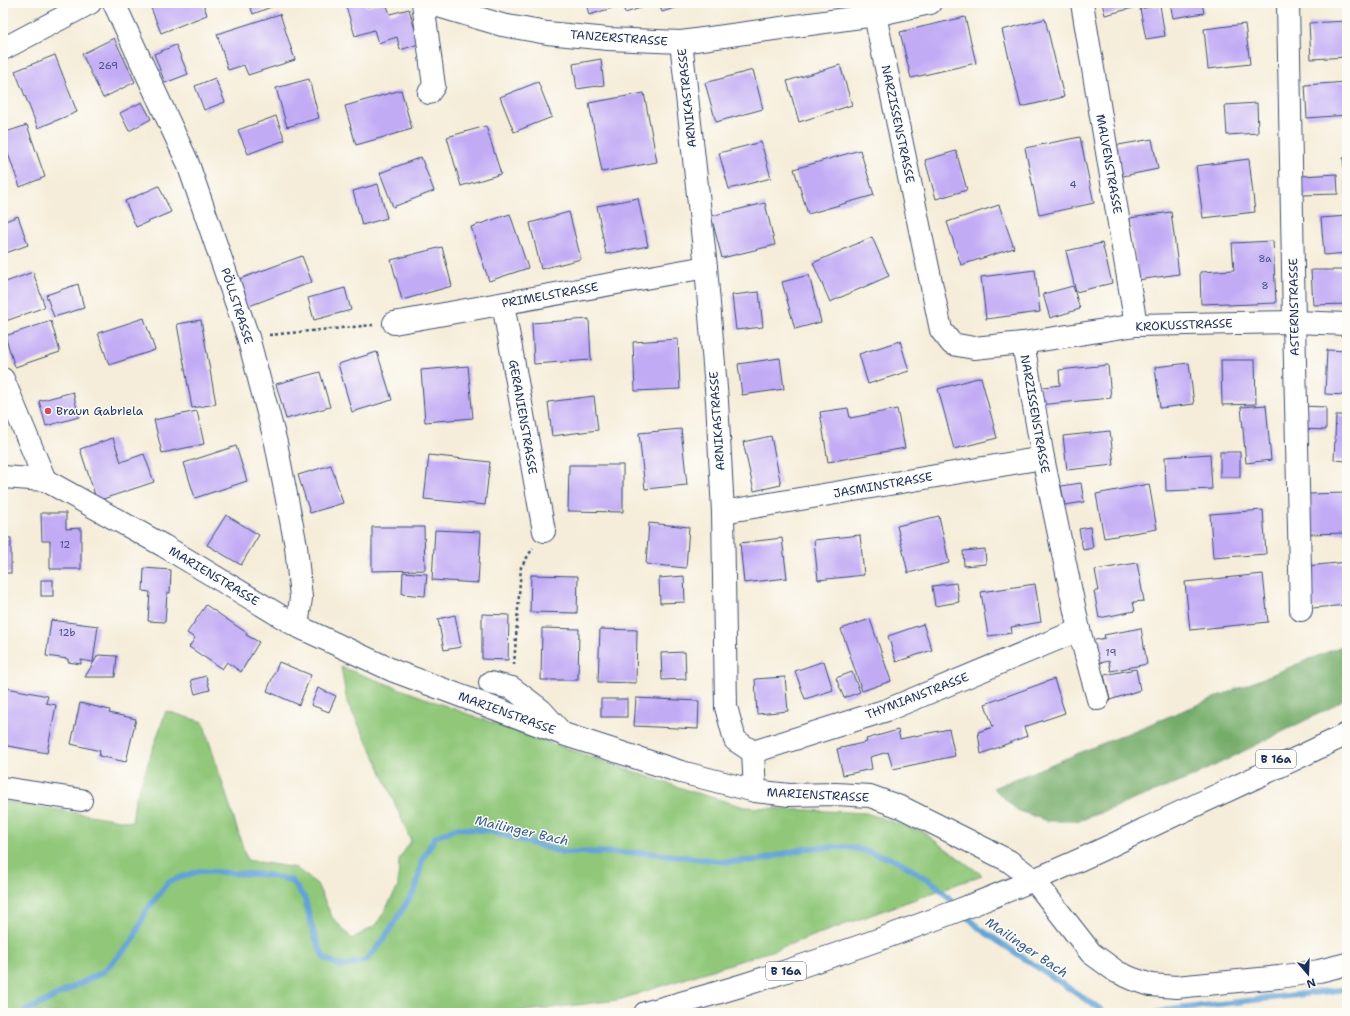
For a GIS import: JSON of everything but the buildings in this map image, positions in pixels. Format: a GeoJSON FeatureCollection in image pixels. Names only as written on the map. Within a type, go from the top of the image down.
{"type":"FeatureCollection","features":[{"type":"Feature","properties":{"kind":"main road"},"geometry":{"type":"LineString","coordinates":[[3,49],[90,3]]}},
{"type":"Feature","properties":{"kind":"main road","name":"PÖLLSTRASSE"},"geometry":{"type":"LineString","coordinates":[[114,3],[187,160],[248,338],[276,443],[296,546],[301,598],[298,626]]}},
{"type":"Feature","properties":{"kind":"main road"},"geometry":{"type":"LineString","coordinates":[[423,3],[434,86],[429,93]]}},
{"type":"Feature","properties":{"kind":"main road","name":"TANZERSTRASSE"},"geometry":{"type":"LineString","coordinates":[[428,3],[502,25],[547,33],[608,39],[681,42],[930,3]]}},
{"type":"Feature","properties":{"kind":"main road","name":"MALVENSTRASSE"},"geometry":{"type":"LineString","coordinates":[[1082,3],[1136,325]]}},
{"type":"Feature","properties":{"kind":"main road","name":"ASTERNSTRASSE"},"geometry":{"type":"LineString","coordinates":[[1288,3],[1301,610]]}},
{"type":"Feature","properties":{"kind":"main road","name":"NARZISSENSTRASSE"},"geometry":{"type":"LineString","coordinates":[[888,9],[941,330],[952,344],[974,348],[1023,343],[1043,458],[1078,630],[1098,699]]}},
{"type":"Feature","properties":{"kind":"main road","name":"ARNIKASTRASSE"},"geometry":{"type":"LineString","coordinates":[[681,42],[706,267],[717,401],[723,512],[726,707],[735,740],[753,752]]}},
{"type":"Feature","properties":{"kind":"main road","name":"PRIMELSTRASSE"},"geometry":{"type":"LineString","coordinates":[[394,323],[706,267]]}},
{"type":"Feature","properties":{"kind":"main road","name":"GERANIENSTRASSE"},"geometry":{"type":"LineString","coordinates":[[503,304],[544,531]]}},
{"type":"Feature","properties":{"kind":"main road","name":"KROKUSSTRASSE"},"geometry":{"type":"LineString","coordinates":[[1023,343],[1136,325],[1294,322],[1347,324]]}},
{"type":"Feature","properties":{"kind":"main road"},"geometry":{"type":"LineString","coordinates":[[3,379],[45,480]]}},
{"type":"Feature","properties":{"kind":"main road","name":"JASMINSTRASSE"},"geometry":{"type":"LineString","coordinates":[[723,512],[1043,458]]}},
{"type":"Feature","properties":{"kind":"main road","name":"MARIENSTRASSE"},"geometry":{"type":"LineString","coordinates":[[3,477],[45,480],[164,546],[298,626],[394,671],[563,734],[681,772],[754,791],[789,795],[836,794],[870,796],[903,808],[1009,862],[1034,880],[1091,953],[1117,972],[1133,980],[1151,985],[1176,987],[1279,977],[1320,971],[1347,964]]}},
{"type":"Feature","properties":{"kind":"main road","name":"THYMIANSTRASSE"},"geometry":{"type":"LineString","coordinates":[[753,752],[887,710],[1078,630]]}},
{"type":"Feature","properties":{"kind":"main road"},"geometry":{"type":"LineString","coordinates":[[490,683],[512,688],[541,710],[563,734]]}},
{"type":"Feature","properties":{"kind":"main road","name":"B 16a"},"geometry":{"type":"LineString","coordinates":[[1204,800],[1302,745],[1347,717]]}},
{"type":"Feature","properties":{"kind":"main road","name":"B 16a"},"geometry":{"type":"LineString","coordinates":[[645,1013],[761,980],[926,922],[1034,880],[1204,800],[1305,755],[1347,734]]}},
{"type":"Feature","properties":{"kind":"main road"},"geometry":{"type":"LineString","coordinates":[[753,752],[754,791]]}},
{"type":"Feature","properties":{"kind":"main road"},"geometry":{"type":"LineString","coordinates":[[3,788],[81,800]]}},
{"type":"Feature","properties":{"kind":"path"},"geometry":{"type":"LineString","coordinates":[[248,338],[394,323]]}},
{"type":"Feature","properties":{"kind":"path"},"geometry":{"type":"LineString","coordinates":[[512,688],[521,567],[544,531]]}},
{"type":"Feature","properties":{"kind":"green space"},"geometry":{"type":"Polygon","coordinates":[[[1347,644],[1347,697],[1330,708],[1190,778],[1079,821],[1047,821],[1017,810],[993,788],[1347,644]]]}},
{"type":"Feature","properties":{"kind":"green space"},"geometry":{"type":"Polygon","coordinates":[[[341,667],[476,717],[693,792],[745,807],[866,813],[923,832],[982,875],[774,950],[618,1000],[509,1013],[3,1013],[3,801],[132,822],[135,801],[166,711],[203,722],[247,860],[296,868],[317,884],[332,917],[352,939],[377,924],[398,887],[399,859],[411,841],[376,759],[347,702],[341,667]]]}},
{"type":"Feature","properties":{"kind":"waterway","name":"Mailinger Bach"},"geometry":{"type":"LineString","coordinates":[[22,1013],[103,972],[132,942],[146,911],[168,882],[199,871],[268,875],[291,880],[305,899],[313,931],[323,957],[342,967],[366,960],[382,942],[416,888],[422,860],[435,837],[458,828],[490,831],[562,852],[650,853],[728,862],[761,860],[807,848],[850,847],[897,860],[936,885],[957,906]]}},
{"type":"Feature","properties":{"kind":"waterway","name":"Mailinger Bach"},"geometry":{"type":"LineString","coordinates":[[964,913],[980,929],[1106,1013]]}},
{"type":"Feature","properties":{"kind":"waterway","name":"Mailinger Bach"},"geometry":{"type":"LineString","coordinates":[[1156,1013],[1169,1010],[1347,989]]}},
{"type":"Feature","properties":{"kind":"place","name":"Braun Gabriela"},"geometry":{"type":"Point","coordinates":[48,411]}}]}
